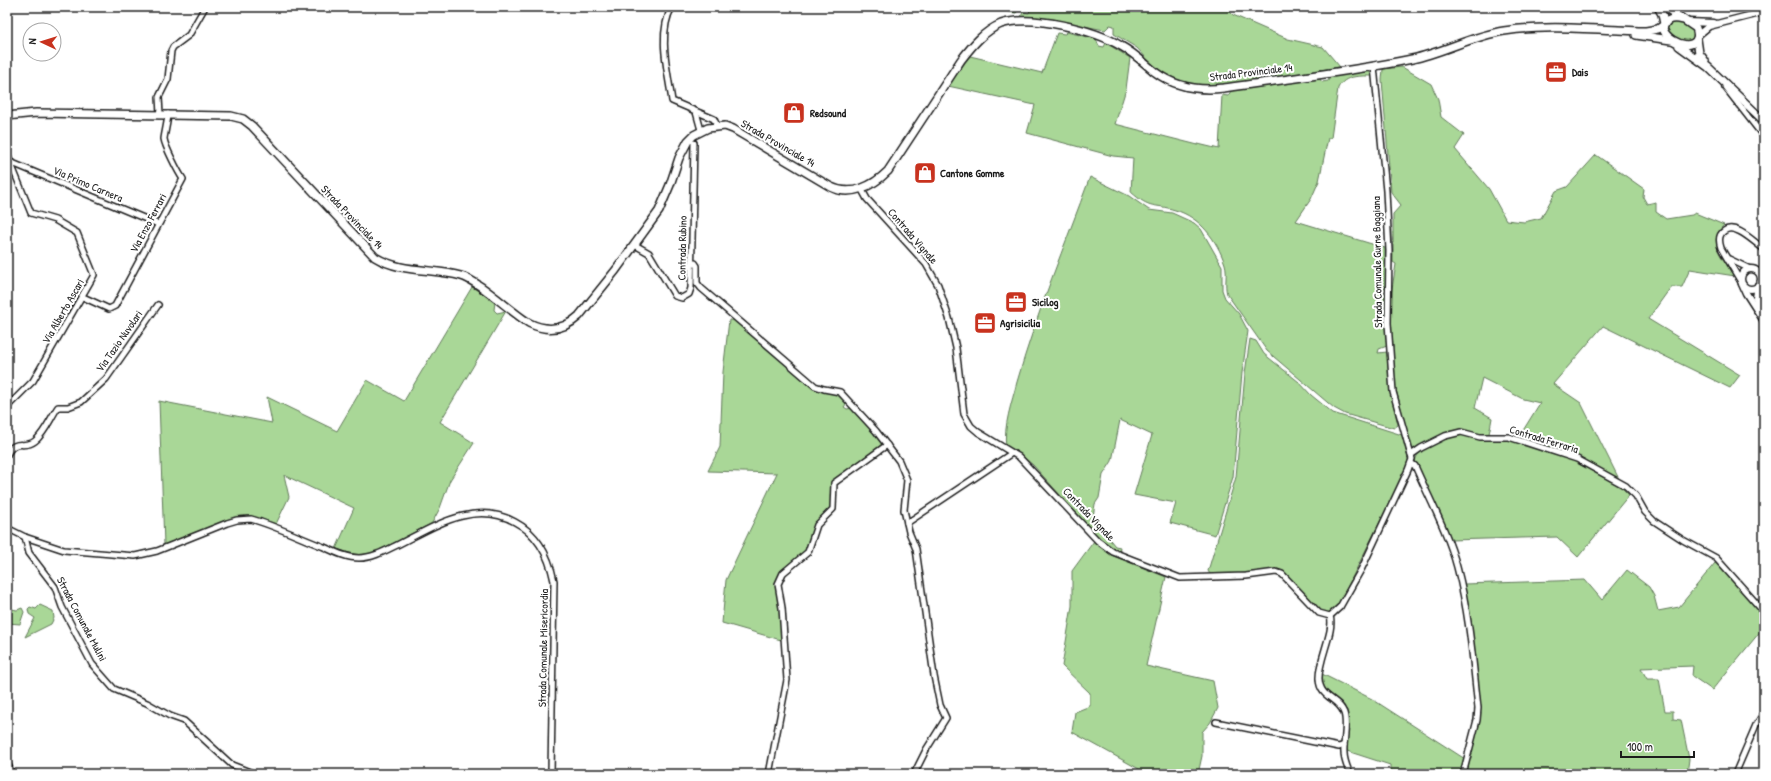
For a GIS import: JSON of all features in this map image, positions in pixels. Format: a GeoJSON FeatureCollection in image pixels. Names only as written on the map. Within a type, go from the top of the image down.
{"type":"FeatureCollection","features":[{"type":"Feature","properties":{"kind":"main road"},"geometry":{"type":"LineString","coordinates":[[1658,7],[1662,14],[1664,24],[1663,29],[1665,34],[1715,73],[1764,121]]}},
{"type":"Feature","properties":{"kind":"main road"},"geometry":{"type":"LineString","coordinates":[[1665,7],[1696,28],[1699,53],[1708,67]]}},
{"type":"Feature","properties":{"kind":"main road"},"geometry":{"type":"LineString","coordinates":[[1592,29],[1646,31],[1658,29],[1668,20],[1675,18],[1686,21]]}},
{"type":"Feature","properties":{"kind":"main road","name":"Strada Provinciale 14"},"geometry":{"type":"LineString","coordinates":[[7,116],[36,113],[168,114],[231,116],[243,119],[256,130],[375,257],[394,266],[461,276],[472,282],[529,323],[538,327],[552,329],[560,328],[573,321],[585,309],[653,221],[664,201],[683,148],[694,135],[702,130],[717,126],[733,128],[838,190],[849,192],[861,188],[876,181],[888,171],[972,45],[986,33],[1002,24],[1011,22],[1030,22],[1083,30],[1104,37],[1123,46],[1168,79],[1180,85],[1199,89],[1224,88],[1374,66],[1424,56],[1473,38],[1504,31],[1542,28],[1592,29]]}},
{"type":"Feature","properties":{"kind":"main road"},"geometry":{"type":"LineString","coordinates":[[1592,29],[1673,41],[1689,45],[1694,43],[1697,37]]}},
{"type":"Feature","properties":{"kind":"street"},"geometry":{"type":"LineString","coordinates":[[160,114],[159,97],[168,79],[171,51],[173,47],[189,35],[204,7]]}},
{"type":"Feature","properties":{"kind":"street"},"geometry":{"type":"LineString","coordinates":[[672,7],[667,20],[664,43],[672,101],[714,119],[717,126]]}},
{"type":"Feature","properties":{"kind":"street"},"geometry":{"type":"LineString","coordinates":[[1697,37],[1709,26],[1764,12]]}},
{"type":"Feature","properties":{"kind":"street"},"geometry":{"type":"LineString","coordinates":[[1686,21],[1724,22]]}},
{"type":"Feature","properties":{"kind":"street","name":"Strada Comunale Gurne Baggiana"},"geometry":{"type":"LineString","coordinates":[[1374,66],[1386,198],[1389,252],[1388,323],[1393,392],[1411,455]]}},
{"type":"Feature","properties":{"kind":"street"},"geometry":{"type":"LineString","coordinates":[[1715,73],[1764,137]]}},
{"type":"Feature","properties":{"kind":"street"},"geometry":{"type":"LineString","coordinates":[[696,112],[702,130]]}},
{"type":"Feature","properties":{"kind":"street","name":"Via Enzo Ferrari"},"geometry":{"type":"LineString","coordinates":[[83,297],[109,309],[115,306],[183,179],[178,173],[164,138],[168,114]]}},
{"type":"Feature","properties":{"kind":"street","name":"Contrada Rubino"},"geometry":{"type":"LineString","coordinates":[[635,245],[649,253],[670,289],[678,298],[682,298],[688,294],[691,288],[692,263],[694,143]]}},
{"type":"Feature","properties":{"kind":"street","name":"Via Alberto Ascari"},"geometry":{"type":"LineString","coordinates":[[7,154],[31,213],[55,220],[67,226],[80,237],[94,275],[83,297],[34,381],[7,407]]}},
{"type":"Feature","properties":{"kind":"street","name":"Via Primo Carnera"},"geometry":{"type":"LineString","coordinates":[[10,162],[158,224]]}},
{"type":"Feature","properties":{"kind":"street","name":"Contrada Vignale"},"geometry":{"type":"LineString","coordinates":[[861,188],[867,198],[926,264],[938,285],[949,318],[956,348],[959,364],[961,398],[967,421],[978,432],[1019,456],[1033,469],[1098,541],[1113,552],[1180,578],[1239,576],[1276,572],[1282,574],[1319,613],[1330,616]]}},
{"type":"Feature","properties":{"kind":"street"},"geometry":{"type":"LineString","coordinates":[[1760,283],[1755,288],[1747,288],[1742,282],[1721,248],[1719,242],[1720,235],[1727,229],[1738,230],[1764,249]]}},
{"type":"Feature","properties":{"kind":"street"},"geometry":{"type":"LineString","coordinates":[[1728,259],[1759,274],[1760,283],[1756,298],[1759,313]]}},
{"type":"Feature","properties":{"kind":"street"},"geometry":{"type":"LineString","coordinates":[[692,263],[695,263],[698,266],[697,283],[701,288],[815,386],[840,392],[887,444],[899,461],[907,480],[904,510],[909,532],[916,549],[934,676],[940,705],[946,718],[926,750],[914,774]]}},
{"type":"Feature","properties":{"kind":"street"},"geometry":{"type":"LineString","coordinates":[[1764,269],[1751,269],[1743,272],[1742,282],[1746,293],[1764,321]]}},
{"type":"Feature","properties":{"kind":"street","name":"Via Tazio Nuvolari"},"geometry":{"type":"LineString","coordinates":[[7,455],[16,444],[28,444],[37,439],[58,407],[68,407],[81,402],[106,379],[158,305]]}},
{"type":"Feature","properties":{"kind":"street","name":"Contrada Ferraria"},"geometry":{"type":"LineString","coordinates":[[1411,455],[1421,448],[1445,436],[1461,432],[1480,437],[1510,437],[1577,459],[1626,486],[1636,496],[1645,512],[1654,521],[1683,540],[1716,558],[1764,612]]}},
{"type":"Feature","properties":{"kind":"street"},"geometry":{"type":"LineString","coordinates":[[769,774],[787,680],[782,608],[778,584],[783,573],[808,552],[817,525],[833,509],[834,482],[887,444]]}},
{"type":"Feature","properties":{"kind":"street"},"geometry":{"type":"LineString","coordinates":[[907,523],[1012,453]]}},
{"type":"Feature","properties":{"kind":"street"},"geometry":{"type":"LineString","coordinates":[[1350,774],[1345,761],[1344,714],[1336,703],[1323,692],[1319,681],[1320,664],[1331,624],[1330,616],[1340,607],[1358,574],[1411,463],[1411,455]]}},
{"type":"Feature","properties":{"kind":"street"},"geometry":{"type":"LineString","coordinates":[[1411,463],[1415,466],[1443,530],[1462,584],[1478,708],[1477,720],[1463,774]]}},
{"type":"Feature","properties":{"kind":"street","name":"Strada Comunale Misericordia"},"geometry":{"type":"LineString","coordinates":[[7,528],[25,537],[64,550],[142,555],[157,551],[227,523],[237,520],[251,519],[340,554],[358,558],[381,553],[462,515],[487,513],[510,520],[525,528],[543,549],[548,559],[554,580],[551,774]]}},
{"type":"Feature","properties":{"kind":"street","name":"Strada Comunale Mulini"},"geometry":{"type":"LineString","coordinates":[[25,537],[29,553],[55,587],[62,607],[92,664],[114,689],[147,703],[170,716],[184,721],[232,765],[255,774]]}},
{"type":"Feature","properties":{"kind":"street"},"geometry":{"type":"LineString","coordinates":[[1736,774],[1756,725],[1764,714]]}},
{"type":"Feature","properties":{"kind":"street"},"geometry":{"type":"LineString","coordinates":[[1216,722],[1339,747],[1344,746]]}},
{"type":"Feature","properties":{"kind":"street"},"geometry":{"type":"LineString","coordinates":[[7,762],[12,774]]}},
{"type":"Feature","properties":{"kind":"green space"},"geometry":{"type":"Polygon","coordinates":[[[979,7],[1020,7],[1016,13],[979,7]]]}},
{"type":"Feature","properties":{"kind":"green space"},"geometry":{"type":"Polygon","coordinates":[[[1031,7],[1225,7],[1233,15],[1288,39],[1323,47],[1340,67],[1229,84],[1198,85],[1181,81],[1165,74],[1150,62],[1137,48],[1114,34],[1114,26],[1110,25],[1105,30],[1068,23],[1021,17],[1023,12],[1029,13],[1031,7]]]}},
{"type":"Feature","properties":{"kind":"green space"},"geometry":{"type":"Polygon","coordinates":[[[1677,22],[1691,28],[1694,38],[1685,41],[1674,38],[1670,35],[1667,27],[1669,23],[1677,22]]]}},
{"type":"Feature","properties":{"kind":"green space"},"geometry":{"type":"Polygon","coordinates":[[[1067,32],[1096,39],[1099,46],[1104,47],[1106,43],[1130,58],[1126,89],[1115,124],[1219,149],[1222,95],[1228,96],[1231,91],[1319,78],[1322,82],[1328,81],[1330,77],[1368,71],[1372,74],[1372,76],[1357,76],[1348,78],[1338,88],[1331,138],[1328,138],[1319,181],[1311,199],[1296,221],[1385,248],[1386,289],[1383,289],[1383,292],[1386,295],[1387,346],[1379,349],[1378,353],[1387,352],[1390,390],[1398,425],[1394,428],[1345,414],[1334,408],[1267,351],[1227,294],[1225,264],[1222,255],[1212,238],[1200,224],[1184,213],[1148,204],[1131,192],[1133,158],[1113,156],[1027,133],[1035,105],[948,86],[970,56],[1042,73],[1057,33],[1065,34],[1067,32]]]}},
{"type":"Feature","properties":{"kind":"green space"},"geometry":{"type":"Polygon","coordinates":[[[1402,67],[1431,84],[1438,99],[1441,117],[1464,135],[1455,149],[1489,189],[1506,220],[1524,222],[1541,218],[1556,191],[1567,187],[1596,155],[1644,189],[1643,197],[1647,204],[1656,202],[1656,212],[1666,219],[1692,215],[1695,213],[1724,225],[1719,232],[1717,245],[1722,258],[1735,276],[1690,269],[1682,287],[1671,287],[1648,319],[1740,375],[1730,388],[1603,326],[1553,384],[1581,403],[1619,479],[1570,453],[1519,437],[1540,403],[1523,399],[1482,378],[1475,408],[1492,418],[1489,434],[1465,430],[1455,431],[1438,437],[1417,449],[1413,449],[1411,447],[1394,382],[1391,295],[1396,264],[1393,262],[1393,214],[1401,205],[1391,192],[1382,80],[1383,69],[1402,67]]]}},
{"type":"Feature","properties":{"kind":"green space"},"geometry":{"type":"Polygon","coordinates":[[[1090,177],[1129,196],[1149,210],[1172,213],[1194,223],[1201,229],[1222,266],[1222,290],[1225,298],[1239,314],[1248,331],[1242,373],[1233,477],[1215,535],[1170,523],[1176,503],[1134,495],[1152,435],[1120,420],[1112,461],[1103,475],[1099,498],[1095,504],[1093,517],[1096,527],[1106,535],[1115,546],[1120,547],[1119,552],[1108,546],[1098,537],[1033,465],[1020,454],[1006,447],[1005,439],[1008,414],[1025,356],[1042,304],[1090,177]]]}},
{"type":"Feature","properties":{"kind":"green space"},"geometry":{"type":"Polygon","coordinates":[[[472,287],[495,302],[494,310],[497,313],[506,311],[440,422],[474,443],[450,480],[440,508],[432,523],[374,553],[356,555],[336,549],[354,508],[284,475],[289,497],[276,524],[251,517],[234,517],[164,545],[159,401],[272,423],[267,397],[337,431],[367,380],[404,401],[472,287]]]}},
{"type":"Feature","properties":{"kind":"green space"},"geometry":{"type":"Polygon","coordinates":[[[729,320],[734,320],[810,386],[834,394],[843,399],[847,403],[844,407],[847,409],[853,408],[882,444],[832,482],[831,509],[815,524],[806,552],[781,572],[776,584],[780,608],[781,640],[722,623],[726,580],[777,473],[708,471],[720,447],[723,372],[729,320]]]}},
{"type":"Feature","properties":{"kind":"green space"},"geometry":{"type":"Polygon","coordinates":[[[1250,339],[1256,341],[1264,354],[1299,382],[1311,395],[1333,413],[1402,435],[1409,463],[1339,604],[1333,612],[1328,614],[1320,611],[1285,574],[1275,570],[1214,576],[1208,571],[1236,477],[1245,373],[1250,339]]]}},
{"type":"Feature","properties":{"kind":"green space"},"geometry":{"type":"Polygon","coordinates":[[[1459,435],[1466,435],[1480,440],[1509,439],[1568,458],[1621,487],[1629,495],[1578,557],[1557,537],[1450,540],[1415,462],[1417,456],[1426,446],[1439,440],[1459,435]]]}},
{"type":"Feature","properties":{"kind":"green space"},"geometry":{"type":"Polygon","coordinates":[[[1094,541],[1111,555],[1166,577],[1146,666],[1213,681],[1218,708],[1210,723],[1202,732],[1202,756],[1198,774],[1148,774],[1072,732],[1075,712],[1090,706],[1090,693],[1062,666],[1072,606],[1072,571],[1094,541]]]}},
{"type":"Feature","properties":{"kind":"green space"},"geometry":{"type":"Polygon","coordinates":[[[1715,563],[1719,565],[1761,612],[1764,627],[1712,690],[1692,676],[1693,666],[1641,668],[1647,679],[1659,679],[1665,711],[1673,711],[1673,719],[1681,720],[1689,759],[1687,774],[1465,774],[1479,720],[1474,656],[1464,584],[1585,580],[1602,600],[1627,570],[1649,587],[1654,596],[1658,611],[1679,607],[1715,563]]]}},
{"type":"Feature","properties":{"kind":"green space"},"geometry":{"type":"Polygon","coordinates":[[[40,605],[53,611],[54,618],[51,624],[25,637],[35,618],[29,614],[28,609],[30,607],[36,609],[40,605]]]}},
{"type":"Feature","properties":{"kind":"green space"},"geometry":{"type":"Polygon","coordinates":[[[7,608],[17,610],[22,608],[24,612],[20,624],[7,623],[7,608]]]}},
{"type":"Feature","properties":{"kind":"green space"},"geometry":{"type":"Polygon","coordinates":[[[1320,673],[1372,699],[1465,759],[1460,774],[1392,774],[1390,773],[1390,765],[1347,751],[1347,710],[1325,691],[1320,673]]]}},
{"type":"Feature","properties":{"kind":"place","name":"Dais"},"geometry":{"type":"Point","coordinates":[1556,72]}},
{"type":"Feature","properties":{"kind":"place","name":"Redsound"},"geometry":{"type":"Point","coordinates":[794,113]}},
{"type":"Feature","properties":{"kind":"place","name":"Cantone Gomme"},"geometry":{"type":"Point","coordinates":[925,173]}},
{"type":"Feature","properties":{"kind":"place","name":"Sicilog"},"geometry":{"type":"Point","coordinates":[1016,302]}},
{"type":"Feature","properties":{"kind":"place","name":"Agrisicilia"},"geometry":{"type":"Point","coordinates":[985,323]}}]}
